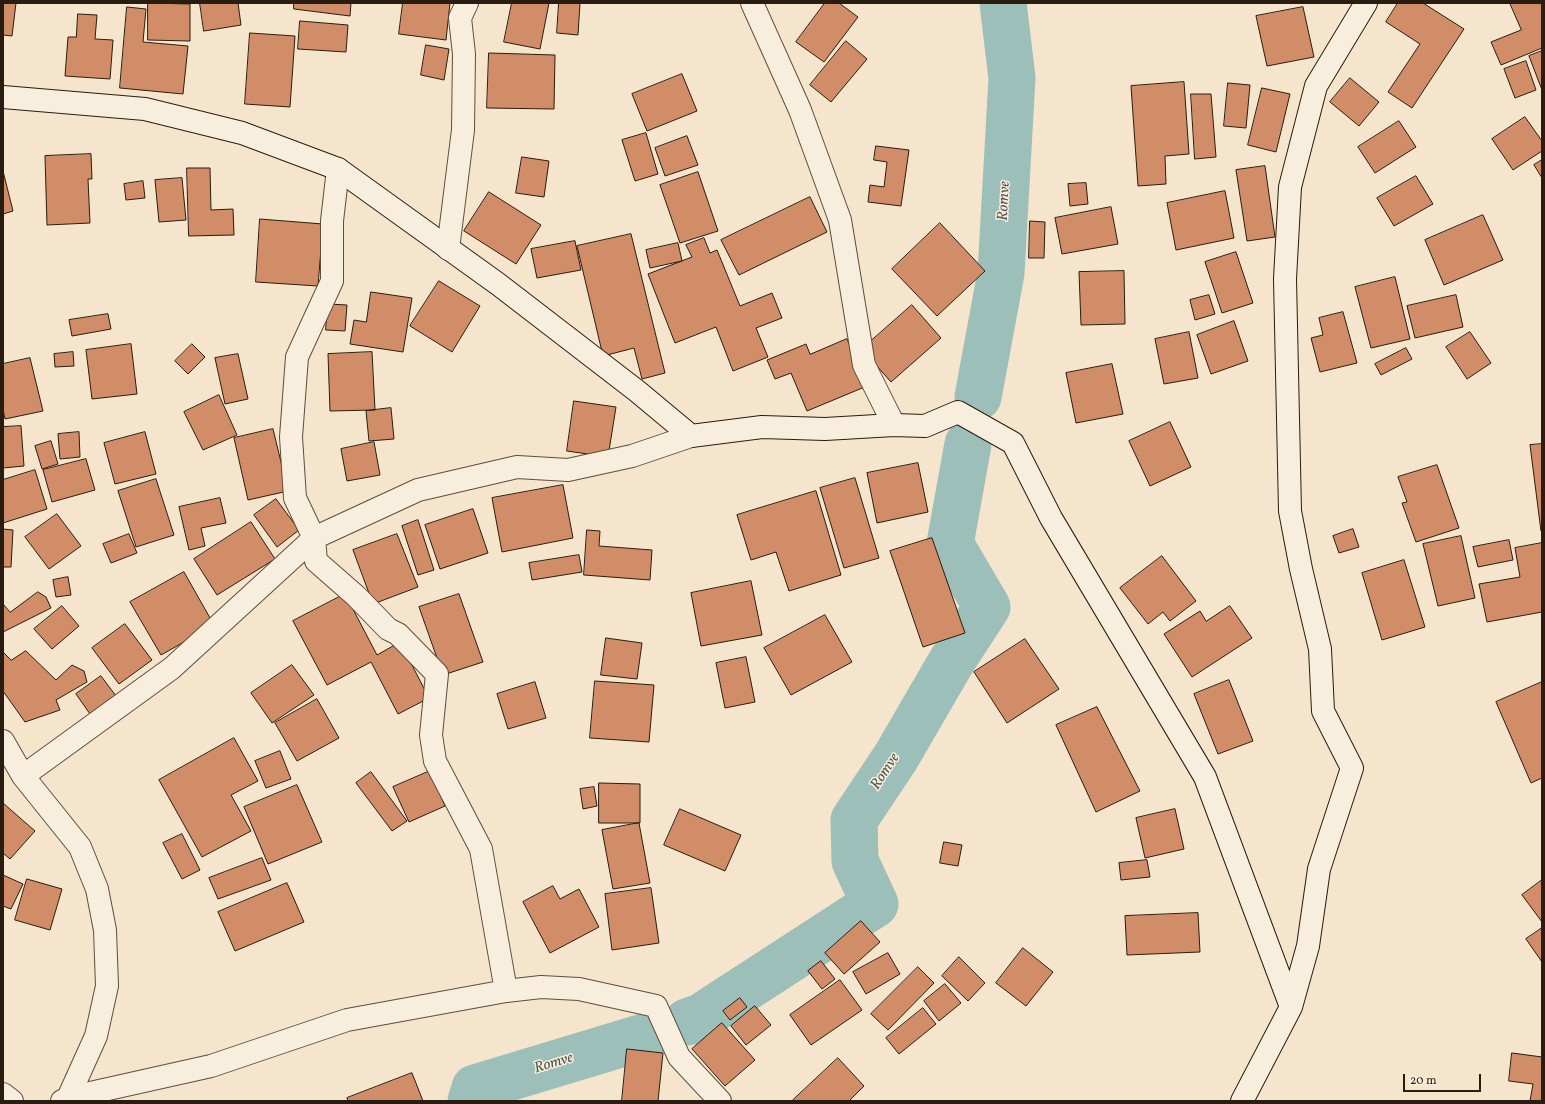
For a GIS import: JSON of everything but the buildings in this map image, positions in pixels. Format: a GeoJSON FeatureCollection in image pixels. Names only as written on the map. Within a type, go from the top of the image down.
{"type":"FeatureCollection","features":[{"type":"Feature","properties":{"kind":"street"},"geometry":{"type":"LineString","coordinates":[[448,248],[463,130],[464,54],[460,18],[467,3]]}},
{"type":"Feature","properties":{"kind":"street"},"geometry":{"type":"LineString","coordinates":[[752,3],[800,110],[840,220],[864,365],[894,425]]}},
{"type":"Feature","properties":{"kind":"street"},"geometry":{"type":"LineString","coordinates":[[1242,1101],[1291,1007],[1308,946],[1319,869],[1352,768],[1323,711],[1320,649],[1301,569],[1290,511],[1285,279],[1290,187],[1316,86],[1366,3]]}},
{"type":"Feature","properties":{"kind":"street"},"geometry":{"type":"LineString","coordinates":[[3,97],[145,109],[242,133],[338,169],[549,323],[691,436]]}},
{"type":"Feature","properties":{"kind":"street"},"geometry":{"type":"LineString","coordinates":[[338,169],[332,221],[332,281],[297,357],[291,437],[295,498],[314,538],[316,561],[356,596],[388,629],[398,634],[437,674],[431,735],[435,761],[481,849],[506,991]]}},
{"type":"Feature","properties":{"kind":"street"},"geometry":{"type":"LineString","coordinates":[[23,776],[172,668],[314,538],[418,490],[517,467],[568,470],[632,456],[691,436],[762,426],[825,429],[894,425],[925,426],[958,412],[1013,443],[1051,518],[1205,777],[1291,1007]]}},
{"type":"Feature","properties":{"kind":"street"},"geometry":{"type":"LineString","coordinates":[[3,741],[23,776],[80,847],[97,889],[105,930],[107,986],[96,1036],[65,1099]]}},
{"type":"Feature","properties":{"kind":"street"},"geometry":{"type":"LineString","coordinates":[[65,1099],[211,1066],[347,1020],[506,991],[541,987],[579,989],[656,1006],[679,1057],[720,1101]]}},
{"type":"Feature","properties":{"kind":"street"},"geometry":{"type":"LineString","coordinates":[[3,1094],[12,1101]]}},
{"type":"Feature","properties":{"kind":"waterway","name":"Romve"},"geometry":{"type":"LineString","coordinates":[[978,397],[1001,273],[1012,78],[1003,3]]}},
{"type":"Feature","properties":{"kind":"waterway","name":"Romve"},"geometry":{"type":"LineString","coordinates":[[687,1022],[701,1017],[875,904],[855,861],[854,820],[896,757],[950,664],[987,607],[950,544],[968,444]]}},
{"type":"Feature","properties":{"kind":"waterway","name":"Romve"},"geometry":{"type":"LineString","coordinates":[[471,1101],[475,1088],[647,1036]]}}]}
